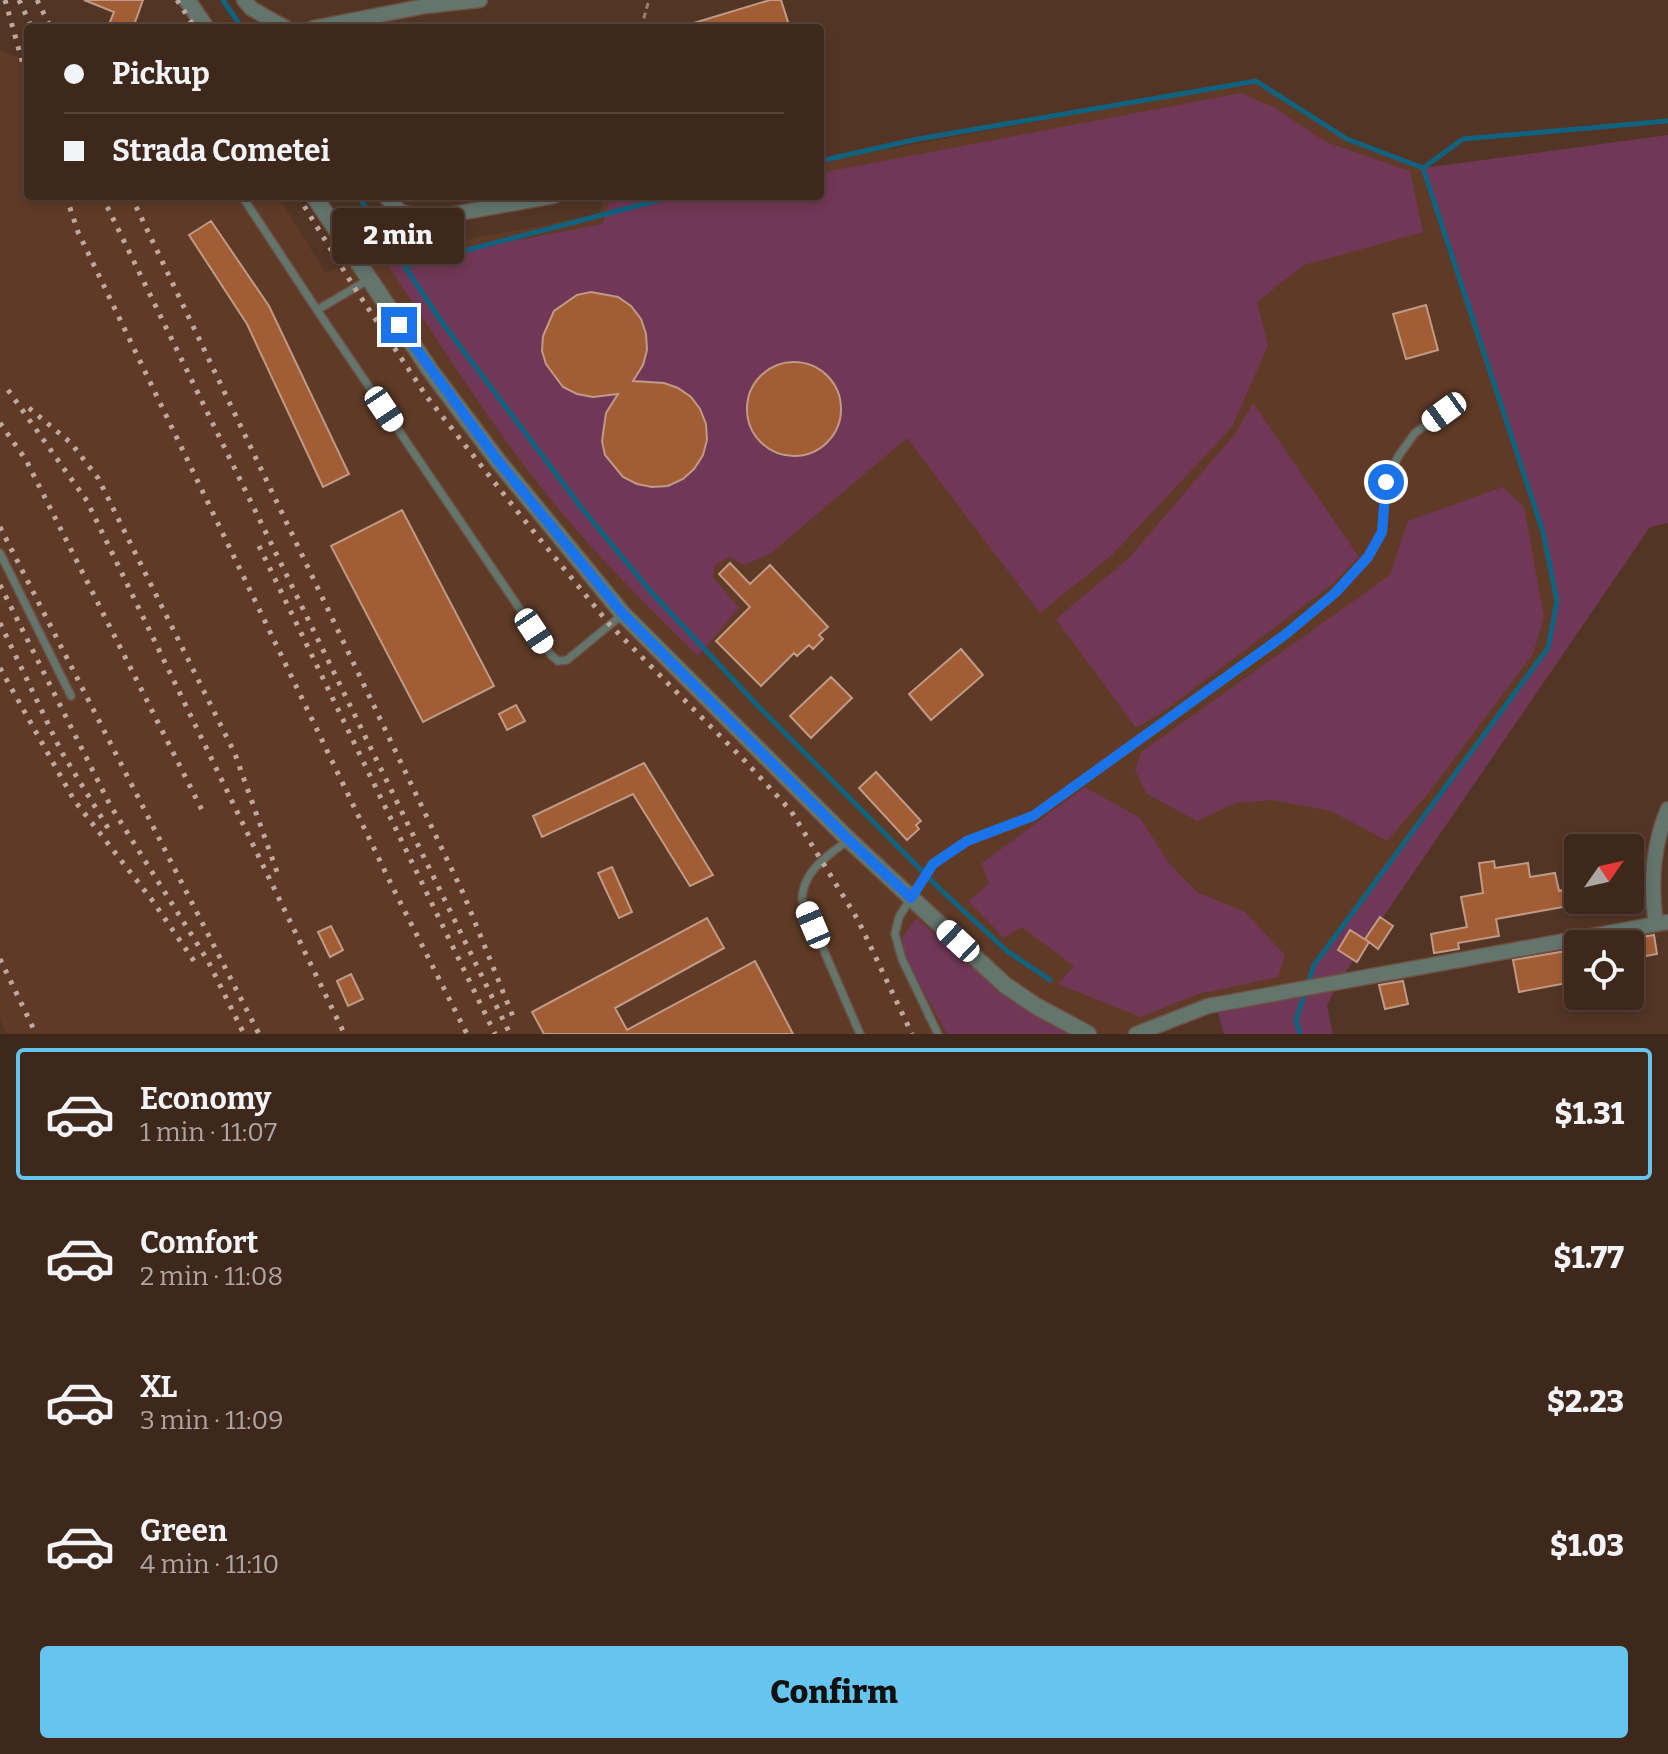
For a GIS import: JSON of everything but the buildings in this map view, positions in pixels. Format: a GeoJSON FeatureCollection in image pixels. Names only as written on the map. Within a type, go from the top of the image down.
{"type":"FeatureCollection","features":[{"type":"Feature","properties":{"kind":"street"},"geometry":{"type":"LineString","coordinates":[[187,0],[203,24]]}},
{"type":"Feature","properties":{"kind":"street"},"geometry":{"type":"LineString","coordinates":[[244,0],[252,9],[279,24]]}},
{"type":"Feature","properties":{"kind":"street"},"geometry":{"type":"LineString","coordinates":[[334,24],[426,6],[480,0]]}},
{"type":"Feature","properties":{"kind":"street"},"geometry":{"type":"LineString","coordinates":[[317,200],[430,370],[498,461],[623,614],[848,839],[1005,985],[1088,1034]]}},
{"type":"Feature","properties":{"kind":"street"},"geometry":{"type":"LineString","coordinates":[[389,200],[401,212],[426,219],[532,200]]}},
{"type":"Feature","properties":{"kind":"street"},"geometry":{"type":"LineString","coordinates":[[1136,1034],[1208,1006],[1662,923],[1652,897],[1654,849],[1668,809]]}},
{"type":"Feature","properties":{"kind":"lane"},"geometry":{"type":"LineString","coordinates":[[245,200],[551,655],[558,661],[567,660],[623,614]]}},
{"type":"Feature","properties":{"kind":"lane"},"geometry":{"type":"LineString","coordinates":[[317,310],[368,280]]}},
{"type":"Feature","properties":{"kind":"lane"},"geometry":{"type":"LineString","coordinates":[[938,1034],[902,959],[895,934],[899,917],[933,864],[967,841],[1033,816],[1286,634],[1335,593],[1368,557],[1382,532],[1386,482],[1399,455],[1415,433],[1444,412]]}},
{"type":"Feature","properties":{"kind":"lane"},"geometry":{"type":"LineString","coordinates":[[0,553],[71,696]]}},
{"type":"Feature","properties":{"kind":"lane"},"geometry":{"type":"LineString","coordinates":[[848,839],[822,860],[802,885],[802,900],[860,1034]]}},
{"type":"Feature","properties":{"kind":"path"},"geometry":{"type":"LineString","coordinates":[[642,24],[649,0]]}},
{"type":"Feature","properties":{"kind":"shaded area"},"geometry":{"type":"Polygon","coordinates":[[[0,51],[24,59],[24,200],[280,200],[325,272],[377,257],[599,214],[604,200],[824,200],[824,161],[1256,81],[1347,139],[1423,168],[1543,532],[1557,601],[1548,648],[1314,965],[1304,988],[1260,994],[1136,1034],[7,1034],[0,1020],[0,51]]]}},
{"type":"Feature","properties":{"kind":"shaded area"},"geometry":{"type":"Polygon","coordinates":[[[1241,93],[1275,108],[1326,142],[1410,171],[1423,232],[1304,265],[1257,302],[1268,345],[1232,427],[1112,555],[1040,613],[907,438],[770,554],[744,565],[729,557],[715,565],[713,577],[739,608],[698,656],[636,595],[558,509],[481,405],[388,265],[603,224],[609,200],[824,200],[824,172],[1241,93]]]}},
{"type":"Feature","properties":{"kind":"shaded area"},"geometry":{"type":"Polygon","coordinates":[[[1668,135],[1668,523],[1650,527],[1338,983],[1327,1006],[1333,1034],[1224,1034],[1218,1013],[1304,988],[1314,965],[1548,648],[1557,601],[1543,532],[1423,168],[1668,135]]]}},
{"type":"Feature","properties":{"kind":"shaded area"},"geometry":{"type":"Polygon","coordinates":[[[1253,403],[1359,557],[1330,586],[1164,711],[1136,728],[1056,619],[1129,558],[1235,434],[1253,403]]]}},
{"type":"Feature","properties":{"kind":"shaded area"},"geometry":{"type":"Polygon","coordinates":[[[1503,487],[1524,507],[1544,617],[1533,654],[1430,791],[1387,841],[1331,811],[1272,800],[1236,803],[1197,821],[1147,794],[1135,771],[1141,752],[1390,575],[1408,521],[1503,487]]]}},
{"type":"Feature","properties":{"kind":"shaded area"},"geometry":{"type":"Polygon","coordinates":[[[1085,787],[1140,818],[1168,862],[1197,892],[1245,912],[1285,955],[1278,977],[1198,994],[1141,1017],[1058,984],[1074,966],[1022,927],[1004,938],[968,901],[989,884],[982,863],[1085,787]]]}},
{"type":"Feature","properties":{"kind":"shaded area"},"geometry":{"type":"Polygon","coordinates":[[[916,918],[1010,999],[1069,1034],[947,1034],[905,957],[902,938],[916,918]]]}},
{"type":"Feature","properties":{"kind":"waterway"},"geometry":{"type":"LineString","coordinates":[[223,0],[239,24]]}},
{"type":"Feature","properties":{"kind":"waterway"},"geometry":{"type":"LineString","coordinates":[[824,160],[918,139],[1256,81],[1347,139],[1423,168]]}},
{"type":"Feature","properties":{"kind":"waterway"},"geometry":{"type":"LineString","coordinates":[[1300,1034],[1296,1020],[1314,965],[1548,648],[1557,601],[1543,532],[1423,168],[1463,139],[1668,121]]}},
{"type":"Feature","properties":{"kind":"waterway"},"geometry":{"type":"LineString","coordinates":[[361,200],[441,321],[584,511],[652,593],[758,706],[941,890],[1007,951],[1050,980]]}},
{"type":"Feature","properties":{"kind":"waterway"},"geometry":{"type":"LineString","coordinates":[[405,266],[660,200]]}},
{"type":"Feature","properties":{"kind":"railway"},"geometry":{"type":"LineString","coordinates":[[5,0],[24,68]]}},
{"type":"Feature","properties":{"kind":"railway"},"geometry":{"type":"LineString","coordinates":[[19,0],[30,24]]}},
{"type":"Feature","properties":{"kind":"railway"},"geometry":{"type":"LineString","coordinates":[[37,0],[49,24]]}},
{"type":"Feature","properties":{"kind":"railway"},"geometry":{"type":"LineString","coordinates":[[177,0],[192,24]]}},
{"type":"Feature","properties":{"kind":"railway"},"geometry":{"type":"LineString","coordinates":[[67,200],[78,232],[393,888],[467,1034]]}},
{"type":"Feature","properties":{"kind":"railway"},"geometry":{"type":"LineString","coordinates":[[104,200],[510,1034]]}},
{"type":"Feature","properties":{"kind":"railway"},"geometry":{"type":"LineString","coordinates":[[133,200],[464,895],[514,1019]]}},
{"type":"Feature","properties":{"kind":"railway"},"geometry":{"type":"LineString","coordinates":[[300,200],[427,397],[521,516],[610,625],[791,811],[858,920],[912,1034]]}},
{"type":"Feature","properties":{"kind":"railway"},"geometry":{"type":"LineString","coordinates":[[8,390],[87,501],[343,1031]]}},
{"type":"Feature","properties":{"kind":"railway"},"geometry":{"type":"LineString","coordinates":[[29,408],[71,443],[98,478],[235,754],[277,872]]}},
{"type":"Feature","properties":{"kind":"railway"},"geometry":{"type":"LineString","coordinates":[[0,423],[26,460],[205,816]]}},
{"type":"Feature","properties":{"kind":"railway"},"geometry":{"type":"LineString","coordinates":[[0,527],[259,1034]]}},
{"type":"Feature","properties":{"kind":"railway"},"geometry":{"type":"LineString","coordinates":[[259,546],[495,1034]]}},
{"type":"Feature","properties":{"kind":"railway"},"geometry":{"type":"LineString","coordinates":[[0,585],[110,805],[208,961],[243,1032]]}},
{"type":"Feature","properties":{"kind":"railway"},"geometry":{"type":"LineString","coordinates":[[0,623],[61,751],[108,828]]}},
{"type":"Feature","properties":{"kind":"railway"},"geometry":{"type":"LineString","coordinates":[[0,668],[74,800],[152,900],[194,961]]}},
{"type":"Feature","properties":{"kind":"railway"},"geometry":{"type":"LineString","coordinates":[[0,959],[36,1034]]}},
{"type":"Feature","properties":{"kind":"route"},"geometry":{"type":"LineString","coordinates":[[399,325],[498,461],[623,614],[911,898],[933,864],[967,841],[1033,816],[1286,634],[1335,593],[1368,557],[1382,532],[1386,482]]}}]}
